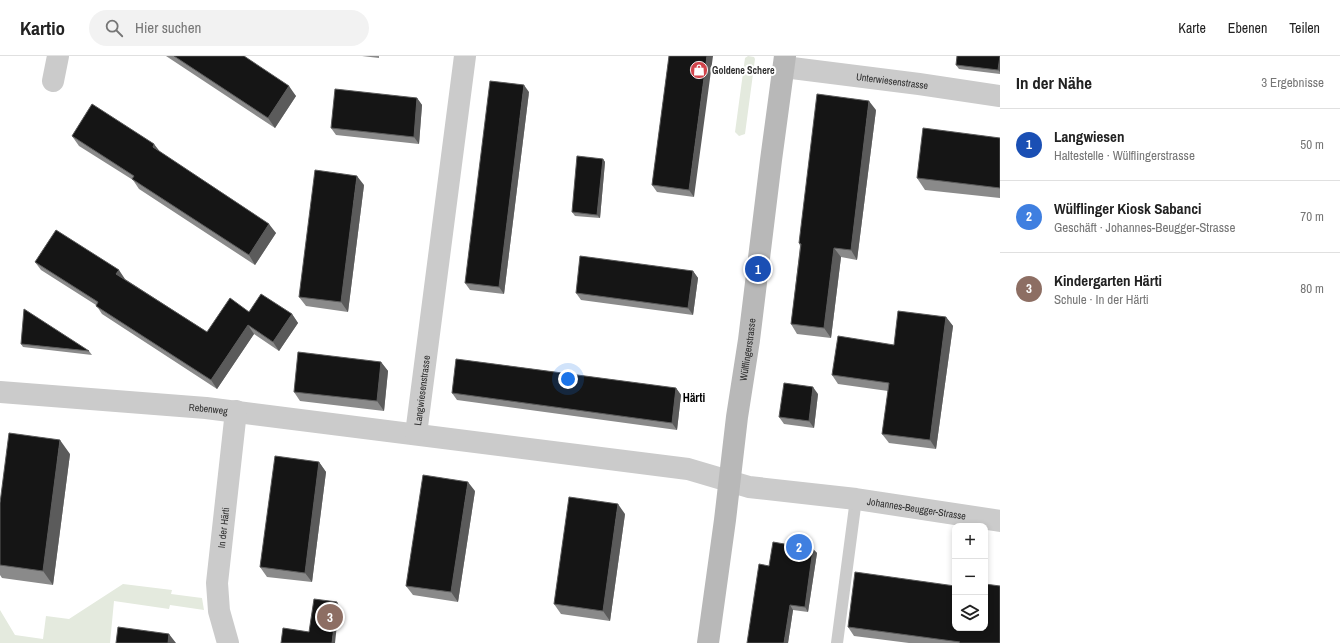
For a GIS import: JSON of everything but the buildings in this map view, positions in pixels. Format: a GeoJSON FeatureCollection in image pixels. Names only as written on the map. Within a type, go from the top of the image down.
{"type":"FeatureCollection","features":[{"type":"Feature","properties":{"kind":"street"},"geometry":{"type":"LineString","coordinates":[[54,81],[58,56]]}},
{"type":"Feature","properties":{"kind":"street","name":"Langwiesenstrasse"},"geometry":{"type":"LineString","coordinates":[[465,56],[416,434],[688,469],[730,481]]}},
{"type":"Feature","properties":{"kind":"street","name":"Unterwiesenstrasse"},"geometry":{"type":"LineString","coordinates":[[784,62],[1000,96]]}},
{"type":"Feature","properties":{"kind":"street","name":"Wülflingerstrasse"},"geometry":{"type":"LineString","coordinates":[[708,643],[784,62]]}},
{"type":"Feature","properties":{"kind":"street","name":"Rebenweg"},"geometry":{"type":"LineString","coordinates":[[0,392],[236,411],[416,434]]}},
{"type":"Feature","properties":{"kind":"street","name":"In der Härti"},"geometry":{"type":"LineString","coordinates":[[228,643],[219,611],[217,583],[236,411]]}},
{"type":"Feature","properties":{"kind":"street","name":"Johannes-Beugger-Strasse"},"geometry":{"type":"LineString","coordinates":[[730,481],[749,487],[856,499],[1000,521]]}},
{"type":"Feature","properties":{"kind":"lane","name":"Johannes-Beugger-Strasse"},"geometry":{"type":"LineString","coordinates":[[837,643],[856,499]]}},
{"type":"Feature","properties":{"kind":"shaded area"},"geometry":{"type":"Polygon","coordinates":[[[748,56],[754,57],[755,59],[745,134],[739,136],[735,132],[745,58],[748,56]]]}},
{"type":"Feature","properties":{"kind":"shaded area"},"geometry":{"type":"Polygon","coordinates":[[[123,584],[172,590],[171,594],[202,598],[204,610],[170,605],[169,609],[114,601],[110,643],[0,643],[0,610],[15,635],[43,639],[46,616],[69,619],[123,584]]]}},
{"type":"Feature","properties":{"kind":"place","name":"Goldene Schere"},"geometry":{"type":"Point","coordinates":[699,70]}},
{"type":"Feature","properties":{"kind":"place","name":"Langwiesen"},"geometry":{"type":"Point","coordinates":[758,269]}},
{"type":"Feature","properties":{"kind":"place","name":"Wülflinger Kiosk Sabanci"},"geometry":{"type":"Point","coordinates":[799,547]}},
{"type":"Feature","properties":{"kind":"place","name":"Kindergarten Härti"},"geometry":{"type":"Point","coordinates":[330,617]}},
{"type":"Feature","properties":{"kind":"district","name":"Härti"},"geometry":{"type":"Point","coordinates":[694,398]}}]}
